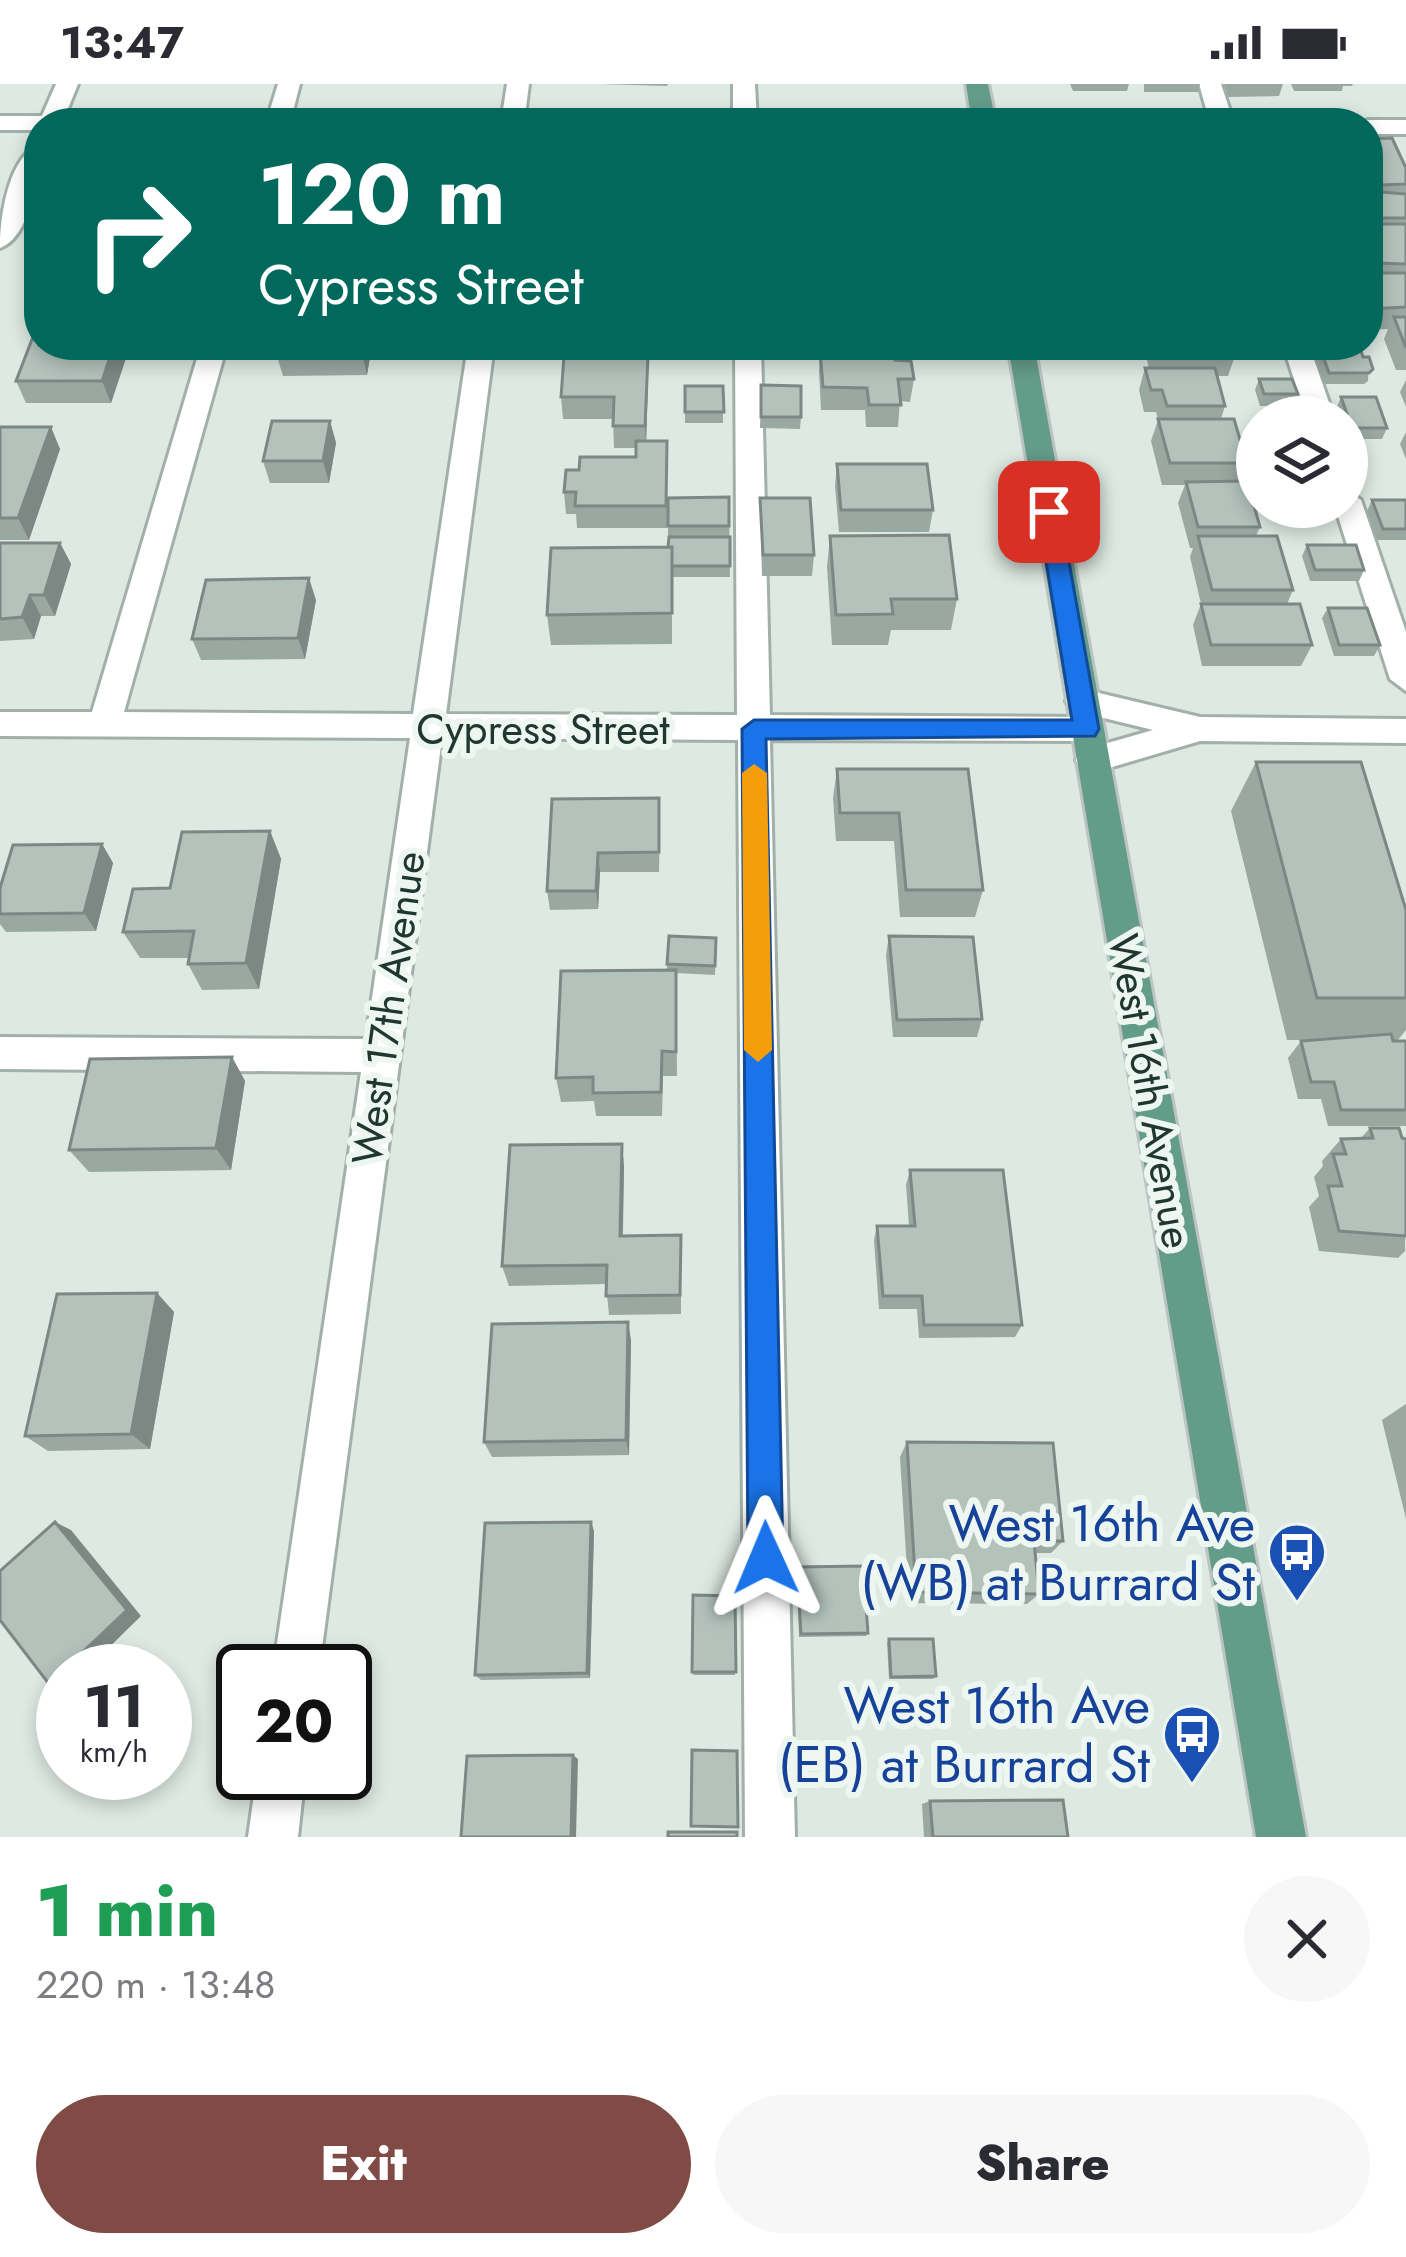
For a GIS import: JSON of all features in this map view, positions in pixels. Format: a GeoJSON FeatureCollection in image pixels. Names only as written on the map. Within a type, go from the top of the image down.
{"type":"FeatureCollection","features":[{"type":"Feature","properties":{"kind":"main road","name":"West 16th Avenue"},"geometry":{"type":"LineString","coordinates":[[1025,360],[1281,1837]]}},
{"type":"Feature","properties":{"kind":"street"},"geometry":{"type":"LineString","coordinates":[[0,240],[24,186]]}},
{"type":"Feature","properties":{"kind":"street"},"geometry":{"type":"LineString","coordinates":[[105,724],[210,360]]}},
{"type":"Feature","properties":{"kind":"street","name":"West 17th Avenue"},"geometry":{"type":"LineString","coordinates":[[300,1644],[480,360]]}},
{"type":"Feature","properties":{"kind":"street"},"geometry":{"type":"LineString","coordinates":[[748,360],[770,1837]]}},
{"type":"Feature","properties":{"kind":"street"},"geometry":{"type":"LineString","coordinates":[[1301,360],[1312,396]]}},
{"type":"Feature","properties":{"kind":"street"},"geometry":{"type":"LineString","coordinates":[[1356,528],[1406,679]]}},
{"type":"Feature","properties":{"kind":"street","name":"Cypress Street"},"geometry":{"type":"LineString","coordinates":[[0,724],[1406,731]]}},
{"type":"Feature","properties":{"kind":"street","name":"Cypress Street"},"geometry":{"type":"LineString","coordinates":[[1087,730],[1200,729]]}},
{"type":"Feature","properties":{"kind":"street"},"geometry":{"type":"LineString","coordinates":[[0,1054],[380,1056]]}},
{"type":"Feature","properties":{"kind":"street"},"geometry":{"type":"LineString","coordinates":[[273,1837],[278,1800]]}},
{"type":"Feature","properties":{"kind":"building"},"geometry":{"type":"Polygon","coordinates":[[[1383,138],[1392,138],[1406,168],[1406,184],[1383,185],[1383,138]]]}},
{"type":"Feature","properties":{"kind":"building"},"geometry":{"type":"Polygon","coordinates":[[[1383,192],[1406,194],[1406,218],[1383,218],[1383,192]]]}},
{"type":"Feature","properties":{"kind":"building"},"geometry":{"type":"Polygon","coordinates":[[[1383,224],[1406,224],[1406,264],[1383,263],[1383,224]]]}},
{"type":"Feature","properties":{"kind":"building"},"geometry":{"type":"Polygon","coordinates":[[[1383,273],[1406,273],[1406,307],[1383,308],[1383,273]]]}},
{"type":"Feature","properties":{"kind":"building"},"geometry":{"type":"Polygon","coordinates":[[[1394,317],[1406,317],[1406,348],[1394,317]]]}},
{"type":"Feature","properties":{"kind":"building"},"geometry":{"type":"Polygon","coordinates":[[[24,360],[109,360],[102,381],[16,381],[24,360]]]}},
{"type":"Feature","properties":{"kind":"building"},"geometry":{"type":"Polygon","coordinates":[[[564,360],[648,360],[645,426],[613,426],[614,397],[561,397],[564,360]]]}},
{"type":"Feature","properties":{"kind":"building"},"geometry":{"type":"Polygon","coordinates":[[[821,360],[911,361],[914,379],[898,379],[901,405],[869,405],[867,388],[823,387],[821,360]]]}},
{"type":"Feature","properties":{"kind":"building"},"geometry":{"type":"Polygon","coordinates":[[[1324,360],[1370,360],[1373,369],[1369,373],[1329,373],[1324,360]]]}},
{"type":"Feature","properties":{"kind":"building"},"geometry":{"type":"Polygon","coordinates":[[[1145,368],[1215,368],[1225,406],[1167,406],[1162,390],[1151,390],[1145,368]]]}},
{"type":"Feature","properties":{"kind":"building"},"geometry":{"type":"Polygon","coordinates":[[[1259,379],[1292,379],[1298,394],[1264,394],[1259,379]]]}},
{"type":"Feature","properties":{"kind":"building"},"geometry":{"type":"Polygon","coordinates":[[[761,385],[801,386],[801,417],[761,417],[761,385]]]}},
{"type":"Feature","properties":{"kind":"building"},"geometry":{"type":"Polygon","coordinates":[[[685,386],[723,386],[724,412],[685,412],[685,386]]]}},
{"type":"Feature","properties":{"kind":"building"},"geometry":{"type":"Polygon","coordinates":[[[1368,397],[1376,397],[1387,428],[1368,428],[1368,397]]]}},
{"type":"Feature","properties":{"kind":"building"},"geometry":{"type":"Polygon","coordinates":[[[1158,419],[1234,419],[1236,463],[1170,463],[1158,419]]]}},
{"type":"Feature","properties":{"kind":"building"},"geometry":{"type":"Polygon","coordinates":[[[272,421],[330,421],[323,461],[263,461],[272,421]]]}},
{"type":"Feature","properties":{"kind":"building"},"geometry":{"type":"Polygon","coordinates":[[[0,427],[51,427],[18,518],[0,518],[0,427]]]}},
{"type":"Feature","properties":{"kind":"building"},"geometry":{"type":"Polygon","coordinates":[[[636,441],[667,441],[666,506],[575,506],[576,492],[564,492],[566,470],[579,470],[580,457],[636,457],[636,441]]]}},
{"type":"Feature","properties":{"kind":"building"},"geometry":{"type":"Polygon","coordinates":[[[837,464],[927,464],[933,510],[841,510],[837,464]]]}},
{"type":"Feature","properties":{"kind":"building"},"geometry":{"type":"Polygon","coordinates":[[[1236,481],[1236,527],[1198,527],[1186,482],[1236,481]]]}},
{"type":"Feature","properties":{"kind":"building"},"geometry":{"type":"Polygon","coordinates":[[[729,497],[729,526],[668,526],[668,498],[729,497]]]}},
{"type":"Feature","properties":{"kind":"building"},"geometry":{"type":"Polygon","coordinates":[[[760,498],[810,498],[814,555],[763,555],[760,498]]]}},
{"type":"Feature","properties":{"kind":"building"},"geometry":{"type":"Polygon","coordinates":[[[1372,500],[1406,500],[1406,529],[1383,529],[1372,500]]]}},
{"type":"Feature","properties":{"kind":"building"},"geometry":{"type":"Polygon","coordinates":[[[949,535],[957,599],[891,599],[893,614],[836,615],[830,536],[949,535]]]}},
{"type":"Feature","properties":{"kind":"building"},"geometry":{"type":"Polygon","coordinates":[[[1198,536],[1277,536],[1293,590],[1212,590],[1198,536]]]}},
{"type":"Feature","properties":{"kind":"building"},"geometry":{"type":"Polygon","coordinates":[[[669,537],[730,537],[730,566],[672,566],[669,537]]]}},
{"type":"Feature","properties":{"kind":"building"},"geometry":{"type":"Polygon","coordinates":[[[0,543],[60,543],[44,595],[30,595],[22,617],[0,619],[0,543]]]}},
{"type":"Feature","properties":{"kind":"building"},"geometry":{"type":"Polygon","coordinates":[[[1307,545],[1356,545],[1364,570],[1315,570],[1307,545]]]}},
{"type":"Feature","properties":{"kind":"building"},"geometry":{"type":"Polygon","coordinates":[[[672,547],[672,613],[547,615],[551,548],[672,547]]]}},
{"type":"Feature","properties":{"kind":"building"},"geometry":{"type":"Polygon","coordinates":[[[309,578],[298,638],[192,639],[206,580],[309,578]]]}},
{"type":"Feature","properties":{"kind":"building"},"geometry":{"type":"Polygon","coordinates":[[[1201,604],[1300,604],[1312,645],[1211,645],[1201,604]]]}},
{"type":"Feature","properties":{"kind":"building"},"geometry":{"type":"Polygon","coordinates":[[[1328,608],[1367,608],[1380,645],[1339,645],[1328,608]]]}},
{"type":"Feature","properties":{"kind":"building"},"geometry":{"type":"Polygon","coordinates":[[[1256,762],[1361,762],[1406,910],[1406,998],[1317,998],[1256,762]]]}},
{"type":"Feature","properties":{"kind":"building"},"geometry":{"type":"Polygon","coordinates":[[[837,769],[968,769],[983,890],[906,890],[899,813],[840,813],[837,769]]]}},
{"type":"Feature","properties":{"kind":"building"},"geometry":{"type":"Polygon","coordinates":[[[659,798],[659,852],[598,853],[596,891],[547,891],[552,799],[659,798]]]}},
{"type":"Feature","properties":{"kind":"building"},"geometry":{"type":"Polygon","coordinates":[[[270,831],[246,963],[188,964],[194,931],[123,932],[133,889],[170,888],[182,832],[270,831]]]}},
{"type":"Feature","properties":{"kind":"building"},"geometry":{"type":"Polygon","coordinates":[[[102,844],[84,913],[0,914],[0,888],[13,845],[102,844]]]}},
{"type":"Feature","properties":{"kind":"building"},"geometry":{"type":"Polygon","coordinates":[[[669,936],[716,938],[715,966],[667,964],[669,936]]]}},
{"type":"Feature","properties":{"kind":"building"},"geometry":{"type":"Polygon","coordinates":[[[889,936],[973,937],[982,1019],[897,1020],[889,936]]]}},
{"type":"Feature","properties":{"kind":"building"},"geometry":{"type":"Polygon","coordinates":[[[676,970],[676,1052],[662,1051],[661,1092],[593,1093],[593,1077],[556,1078],[561,971],[676,970]]]}},
{"type":"Feature","properties":{"kind":"building"},"geometry":{"type":"Polygon","coordinates":[[[1391,1034],[1393,1041],[1406,1041],[1406,1110],[1341,1110],[1334,1082],[1311,1082],[1301,1041],[1391,1034]]]}},
{"type":"Feature","properties":{"kind":"building"},"geometry":{"type":"Polygon","coordinates":[[[232,1057],[216,1148],[69,1150],[90,1059],[232,1057]]]}},
{"type":"Feature","properties":{"kind":"building"},"geometry":{"type":"Polygon","coordinates":[[[1370,1128],[1399,1128],[1406,1139],[1406,1236],[1339,1231],[1328,1186],[1342,1186],[1333,1154],[1346,1154],[1341,1139],[1373,1138],[1370,1128]]]}},
{"type":"Feature","properties":{"kind":"building"},"geometry":{"type":"Polygon","coordinates":[[[622,1144],[620,1236],[681,1235],[680,1295],[606,1296],[607,1265],[502,1266],[510,1145],[622,1144]]]}},
{"type":"Feature","properties":{"kind":"building"},"geometry":{"type":"Polygon","coordinates":[[[910,1170],[1003,1170],[1022,1325],[924,1325],[922,1296],[883,1296],[877,1226],[915,1226],[910,1170]]]}},
{"type":"Feature","properties":{"kind":"building"},"geometry":{"type":"Polygon","coordinates":[[[157,1293],[131,1434],[25,1436],[57,1294],[157,1293]]]}},
{"type":"Feature","properties":{"kind":"building"},"geometry":{"type":"Polygon","coordinates":[[[628,1322],[626,1440],[484,1442],[492,1324],[628,1322]]]}},
{"type":"Feature","properties":{"kind":"building"},"geometry":{"type":"Polygon","coordinates":[[[907,1442],[1053,1443],[1063,1541],[1034,1541],[1039,1594],[916,1592],[907,1442]]]}},
{"type":"Feature","properties":{"kind":"building"},"geometry":{"type":"Polygon","coordinates":[[[55,1522],[127,1610],[91,1644],[36,1644],[36,1667],[0,1620],[0,1571],[55,1522]]]}},
{"type":"Feature","properties":{"kind":"building"},"geometry":{"type":"Polygon","coordinates":[[[591,1522],[587,1673],[475,1675],[485,1523],[591,1522]]]}},
{"type":"Feature","properties":{"kind":"building"},"geometry":{"type":"Polygon","coordinates":[[[863,1566],[868,1633],[801,1634],[797,1567],[863,1566]]]}},
{"type":"Feature","properties":{"kind":"building"},"geometry":{"type":"Polygon","coordinates":[[[693,1595],[735,1596],[736,1672],[692,1672],[693,1595]]]}},
{"type":"Feature","properties":{"kind":"building"},"geometry":{"type":"Polygon","coordinates":[[[889,1639],[933,1639],[936,1676],[891,1677],[889,1639]]]}},
{"type":"Feature","properties":{"kind":"building"},"geometry":{"type":"Polygon","coordinates":[[[692,1750],[737,1751],[738,1827],[691,1826],[692,1750]]]}},
{"type":"Feature","properties":{"kind":"building"},"geometry":{"type":"Polygon","coordinates":[[[573,1755],[571,1837],[461,1837],[467,1756],[573,1755]]]}},
{"type":"Feature","properties":{"kind":"building"},"geometry":{"type":"Polygon","coordinates":[[[1063,1800],[1068,1837],[933,1837],[930,1801],[1063,1800]]]}},
{"type":"Feature","properties":{"kind":"building"},"geometry":{"type":"Polygon","coordinates":[[[668,1832],[737,1832],[737,1837],[668,1837],[668,1832]]]}},
{"type":"Feature","properties":{"kind":"slow traffic"},"geometry":{"type":"LineString","coordinates":[[754,773],[758,1050]]}},
{"type":"Feature","properties":{"kind":"place","name":"West 16th Ave (WB) at Burrard St"},"geometry":{"type":"Point","coordinates":[1297,1603]}},
{"type":"Feature","properties":{"kind":"place","name":"West 16th Ave (EB) at Burrard St"},"geometry":{"type":"Point","coordinates":[1192,1785]}},
{"type":"Feature","properties":{"kind":"route"},"geometry":{"type":"LineString","coordinates":[[766,1558],[754,729],[1086,729],[1049,512]]}}]}
